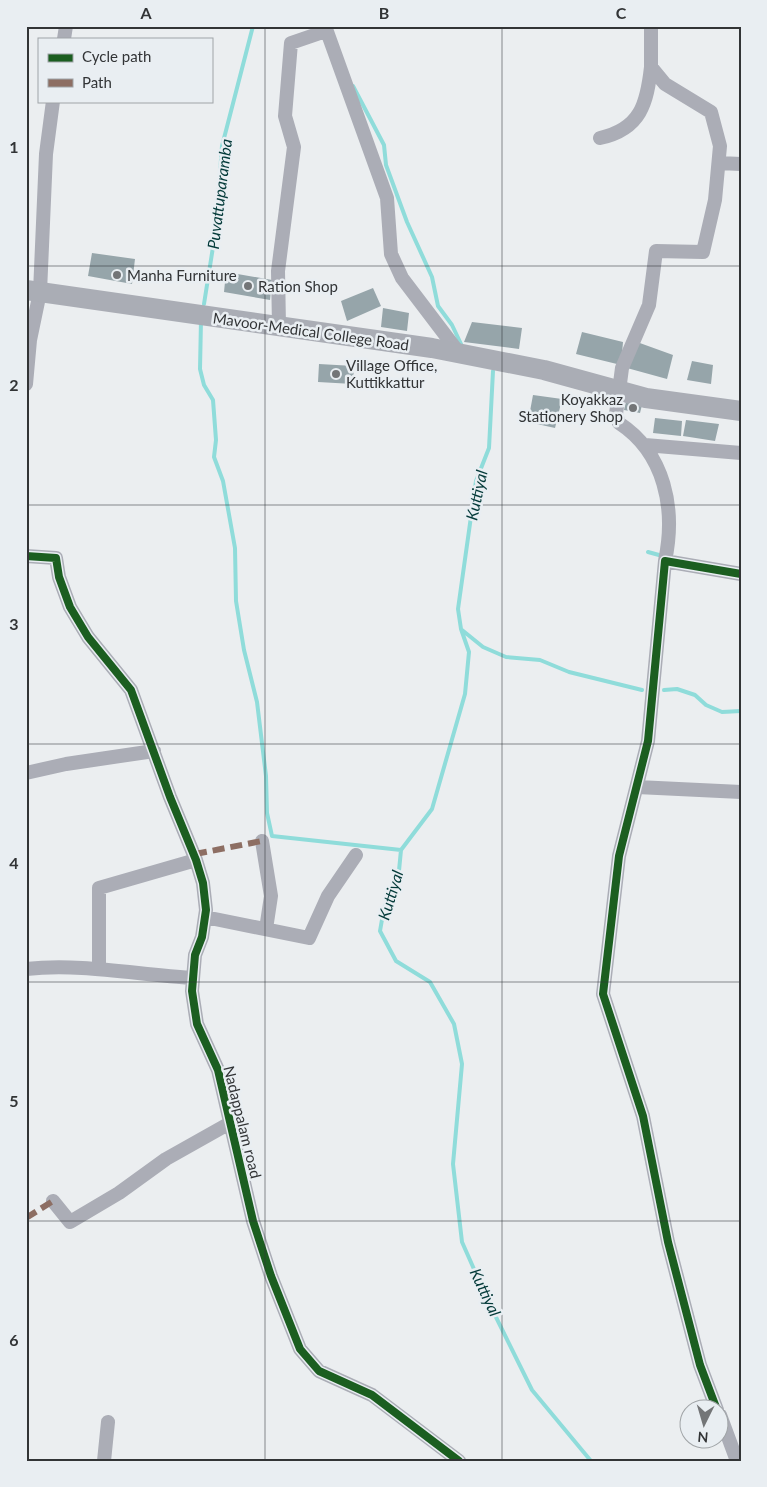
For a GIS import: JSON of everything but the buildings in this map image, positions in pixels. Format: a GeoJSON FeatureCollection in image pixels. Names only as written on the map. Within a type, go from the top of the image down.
{"type":"FeatureCollection","features":[{"type":"Feature","properties":{"kind":"main road","name":"Mavoor-Medical College Road"},"geometry":{"type":"LineString","coordinates":[[33,291],[459,353],[544,370],[646,398],[741,411]]}},
{"type":"Feature","properties":{"kind":"street"},"geometry":{"type":"LineString","coordinates":[[600,138],[612,136],[632,122],[648,97],[651,67],[651,26]]}},
{"type":"Feature","properties":{"kind":"street"},"geometry":{"type":"LineString","coordinates":[[279,326],[278,271],[294,147],[286,116],[291,43],[326,28],[387,198],[391,254],[402,278],[459,353]]}},
{"type":"Feature","properties":{"kind":"street"},"geometry":{"type":"LineString","coordinates":[[651,67],[665,84],[711,112],[720,146],[715,200],[703,252],[656,250],[649,304],[622,368],[616,414],[619,423],[635,434],[656,462],[670,516],[669,542],[648,741],[619,856],[603,994],[643,1116],[668,1242],[700,1365],[713,1400]]}},
{"type":"Feature","properties":{"kind":"street"},"geometry":{"type":"LineString","coordinates":[[26,384],[46,154],[53,102]]}},
{"type":"Feature","properties":{"kind":"street"},"geometry":{"type":"LineString","coordinates":[[719,163],[741,164]]}},
{"type":"Feature","properties":{"kind":"street"},"geometry":{"type":"LineString","coordinates":[[645,445],[741,453]]}},
{"type":"Feature","properties":{"kind":"street","name":"Nadappalam road"},"geometry":{"type":"LineString","coordinates":[[26,556],[56,558],[59,577],[70,607],[88,637],[132,690],[170,797],[204,883],[205,917],[196,955],[192,990],[197,1024],[218,1070],[253,1221],[271,1276],[300,1349],[319,1371],[372,1395],[459,1461]]}},
{"type":"Feature","properties":{"kind":"street"},"geometry":{"type":"LineString","coordinates":[[666,561],[741,574]]}},
{"type":"Feature","properties":{"kind":"street"},"geometry":{"type":"LineString","coordinates":[[26,772],[154,751]]}},
{"type":"Feature","properties":{"kind":"street"},"geometry":{"type":"LineString","coordinates":[[637,787],[741,792]]}},
{"type":"Feature","properties":{"kind":"street"},"geometry":{"type":"LineString","coordinates":[[262,841],[271,896],[266,929]]}},
{"type":"Feature","properties":{"kind":"street"},"geometry":{"type":"LineString","coordinates":[[205,917],[309,938],[328,896],[356,855]]}},
{"type":"Feature","properties":{"kind":"street"},"geometry":{"type":"LineString","coordinates":[[99,970],[100,888],[196,860]]}},
{"type":"Feature","properties":{"kind":"street"},"geometry":{"type":"LineString","coordinates":[[26,969],[44,967],[194,978]]}},
{"type":"Feature","properties":{"kind":"street"},"geometry":{"type":"LineString","coordinates":[[53,1201],[70,1222],[119,1193],[166,1159],[230,1123]]}},
{"type":"Feature","properties":{"kind":"street"},"geometry":{"type":"LineString","coordinates":[[104,1461],[108,1422]]}},
{"type":"Feature","properties":{"kind":"street"},"geometry":{"type":"LineString","coordinates":[[730,1442],[737,1461]]}},
{"type":"Feature","properties":{"kind":"waterway","name":"Puvattuparamba"},"geometry":{"type":"LineString","coordinates":[[204,304],[216,228],[222,146],[253,26]]}},
{"type":"Feature","properties":{"kind":"waterway"},"geometry":{"type":"LineString","coordinates":[[353,86],[384,145],[386,165],[407,222],[432,277],[438,306],[452,325],[461,344]]}},
{"type":"Feature","properties":{"kind":"waterway"},"geometry":{"type":"LineString","coordinates":[[201,320],[200,369],[204,385],[213,400],[216,440],[214,457],[223,481],[235,548],[236,601],[244,650],[257,702],[266,776],[267,813],[272,836],[401,850]]}},
{"type":"Feature","properties":{"kind":"waterway","name":"Kuttiyal"},"geometry":{"type":"LineString","coordinates":[[493,371],[489,448],[476,481],[458,609],[461,629],[469,652],[465,694],[432,809],[401,850],[398,881],[384,908],[380,931],[396,961],[430,982],[454,1024],[462,1064],[453,1164],[462,1242],[489,1303],[532,1390],[591,1461]]}},
{"type":"Feature","properties":{"kind":"waterway"},"geometry":{"type":"LineString","coordinates":[[648,552],[659,555]]}},
{"type":"Feature","properties":{"kind":"waterway"},"geometry":{"type":"LineString","coordinates":[[462,630],[483,647],[506,657],[540,660],[569,672],[642,690]]}},
{"type":"Feature","properties":{"kind":"waterway"},"geometry":{"type":"LineString","coordinates":[[664,690],[677,689],[695,695],[706,705],[722,712],[741,711]]}},
{"type":"Feature","properties":{"kind":"marked path"},"geometry":{"type":"LineString","coordinates":[[195,854],[262,841]]}},
{"type":"Feature","properties":{"kind":"marked path"},"geometry":{"type":"LineString","coordinates":[[26,1218],[53,1201]]}},
{"type":"Feature","properties":{"kind":"cycle path"},"geometry":{"type":"LineString","coordinates":[[26,556],[56,558],[59,577],[70,607],[88,637],[131,690],[170,797],[196,860],[203,883],[206,910],[202,937],[195,955],[192,991],[197,1024],[218,1070],[253,1221],[271,1276],[300,1349],[319,1371],[372,1395],[459,1461]]}},
{"type":"Feature","properties":{"kind":"cycle path"},"geometry":{"type":"LineString","coordinates":[[713,1400],[700,1365],[668,1242],[643,1116],[603,994],[619,856],[648,741],[665,561],[741,574]]}},
{"type":"Feature","properties":{"kind":"place","name":"Manha Furniture"},"geometry":{"type":"Point","coordinates":[117,275]}},
{"type":"Feature","properties":{"kind":"place","name":"Ration Shop"},"geometry":{"type":"Point","coordinates":[248,286]}},
{"type":"Feature","properties":{"kind":"place","name":"Village Office, Kuttikkattur"},"geometry":{"type":"Point","coordinates":[336,374]}},
{"type":"Feature","properties":{"kind":"place","name":"Koyakkaz Stationery Shop"},"geometry":{"type":"Point","coordinates":[633,408]}}]}
